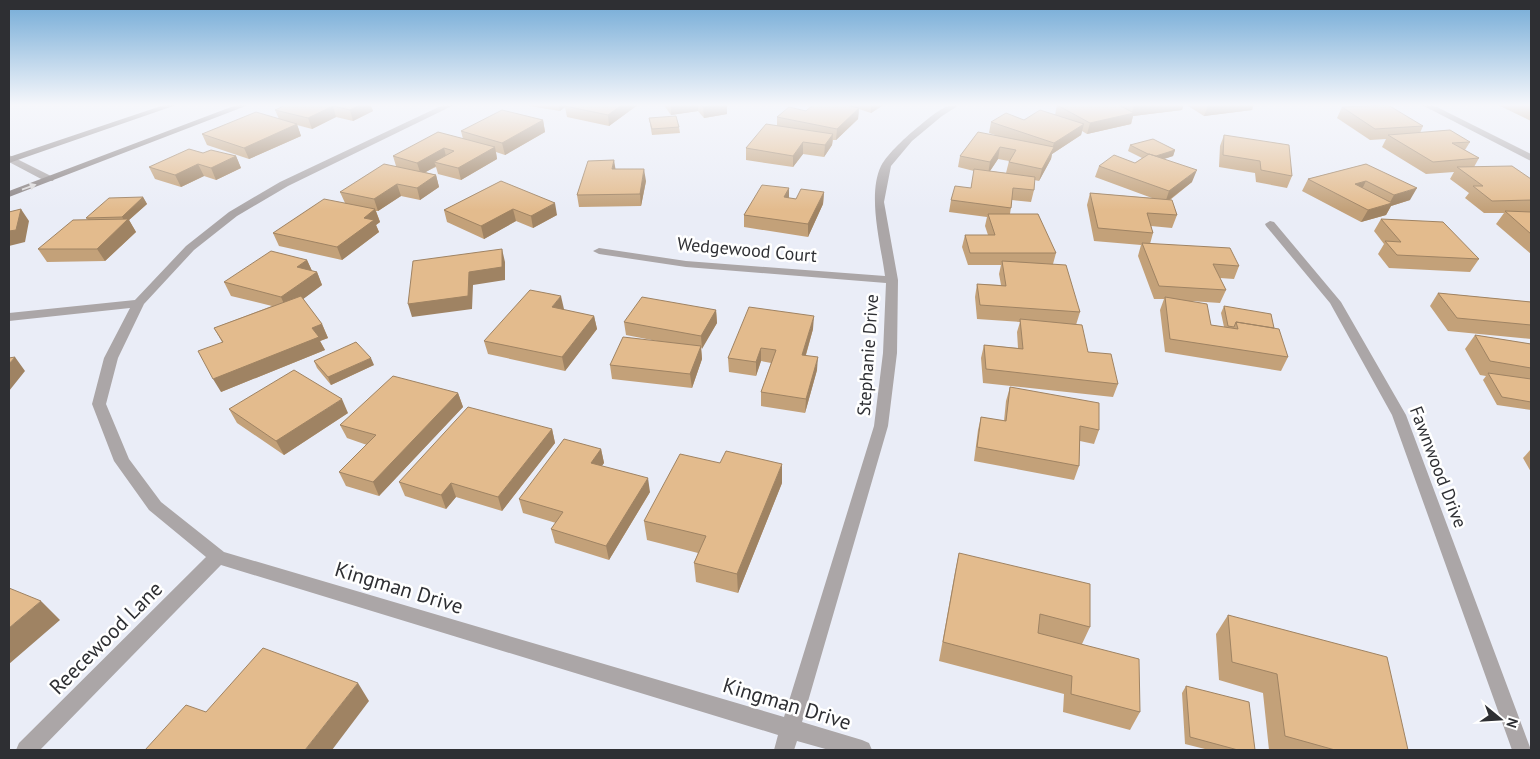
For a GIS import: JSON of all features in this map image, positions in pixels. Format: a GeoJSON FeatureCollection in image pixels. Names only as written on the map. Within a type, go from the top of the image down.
{"type":"FeatureCollection","features":[{"type":"Feature","properties":{"kind":"main road"},"geometry":{"type":"LineString","coordinates":[[10,159],[69,139]]}},
{"type":"Feature","properties":{"kind":"main road"},"geometry":{"type":"LineString","coordinates":[[9,194],[153,139]]}},
{"type":"Feature","properties":{"kind":"street"},"geometry":{"type":"LineString","coordinates":[[9,317],[139,303],[190,248],[233,214],[284,184],[378,139]]}},
{"type":"Feature","properties":{"kind":"street","name":"Stephanie Drive"},"geometry":{"type":"LineString","coordinates":[[784,750],[881,426],[890,353],[892,280],[879,202],[886,166],[909,139]]}},
{"type":"Feature","properties":{"kind":"street"},"geometry":{"type":"LineString","coordinates":[[1494,139],[1531,158]]}},
{"type":"Feature","properties":{"kind":"street"},"geometry":{"type":"LineString","coordinates":[[10,159],[49,179]]}},
{"type":"Feature","properties":{"kind":"street","name":"Fawnwood Drive"},"geometry":{"type":"LineString","coordinates":[[1270,224],[1334,302],[1399,415],[1522,750]]}},
{"type":"Feature","properties":{"kind":"street","name":"Wedgewood Court"},"geometry":{"type":"LineString","coordinates":[[599,251],[686,264],[892,280]]}},
{"type":"Feature","properties":{"kind":"street","name":"Kingman Drive"},"geometry":{"type":"LineString","coordinates":[[139,303],[111,358],[99,404],[122,461],[155,506],[218,557],[862,750]]}},
{"type":"Feature","properties":{"kind":"street","name":"Reecewood Lane"},"geometry":{"type":"LineString","coordinates":[[26,750],[218,557]]}},
{"type":"Feature","properties":{"kind":"building"},"geometry":{"type":"Polygon","coordinates":[[[218,139],[263,139],[244,148],[218,139]]]}},
{"type":"Feature","properties":{"kind":"building"},"geometry":{"type":"Polygon","coordinates":[[[424,139],[466,139],[495,147],[458,168],[434,162],[454,151],[444,148],[417,163],[393,156],[424,139]]]}},
{"type":"Feature","properties":{"kind":"building"},"geometry":{"type":"Polygon","coordinates":[[[490,139],[508,139],[502,143],[490,139]]]}},
{"type":"Feature","properties":{"kind":"building"},"geometry":{"type":"Polygon","coordinates":[[[753,139],[829,139],[825,145],[803,142],[793,156],[746,148],[753,139]]]}},
{"type":"Feature","properties":{"kind":"building"},"geometry":{"type":"Polygon","coordinates":[[[972,139],[1016,139],[1054,147],[1042,169],[1009,162],[1016,150],[1000,147],[990,162],[960,156],[972,139]]]}},
{"type":"Feature","properties":{"kind":"building"},"geometry":{"type":"Polygon","coordinates":[[[1043,139],[1060,139],[1054,143],[1043,139]]]}},
{"type":"Feature","properties":{"kind":"building"},"geometry":{"type":"Polygon","coordinates":[[[1154,139],[1175,150],[1156,156],[1130,145],[1154,139]]]}},
{"type":"Feature","properties":{"kind":"building"},"geometry":{"type":"Polygon","coordinates":[[[1224,139],[1253,139],[1289,145],[1292,176],[1261,170],[1260,161],[1223,155],[1224,139]]]}},
{"type":"Feature","properties":{"kind":"building"},"geometry":{"type":"Polygon","coordinates":[[[1395,139],[1466,139],[1470,142],[1452,143],[1479,158],[1433,162],[1395,139]]]}},
{"type":"Feature","properties":{"kind":"building"},"geometry":{"type":"Polygon","coordinates":[[[189,149],[203,153],[211,150],[236,156],[211,168],[198,164],[175,175],[149,167],[189,149]]]}},
{"type":"Feature","properties":{"kind":"building"},"geometry":{"type":"Polygon","coordinates":[[[1149,154],[1197,170],[1169,191],[1099,166],[1114,155],[1135,163],[1149,154]]]}},
{"type":"Feature","properties":{"kind":"building"},"geometry":{"type":"Polygon","coordinates":[[[614,160],[612,169],[644,169],[640,194],[577,195],[588,161],[614,160]]]}},
{"type":"Feature","properties":{"kind":"building"},"geometry":{"type":"Polygon","coordinates":[[[384,164],[436,175],[417,188],[397,184],[374,199],[340,192],[384,164]]]}},
{"type":"Feature","properties":{"kind":"building"},"geometry":{"type":"Polygon","coordinates":[[[1366,164],[1417,188],[1394,195],[1366,181],[1355,184],[1392,203],[1368,210],[1308,179],[1366,164]]]}},
{"type":"Feature","properties":{"kind":"building"},"geometry":{"type":"Polygon","coordinates":[[[1512,166],[1531,179],[1531,200],[1492,201],[1473,186],[1483,186],[1457,167],[1512,166]]]}},
{"type":"Feature","properties":{"kind":"building"},"geometry":{"type":"Polygon","coordinates":[[[974,169],[1035,177],[1034,190],[1013,188],[1011,208],[951,200],[955,186],[971,188],[974,169]]]}},
{"type":"Feature","properties":{"kind":"building"},"geometry":{"type":"Polygon","coordinates":[[[501,181],[555,203],[531,216],[513,209],[481,226],[444,210],[501,181]]]}},
{"type":"Feature","properties":{"kind":"building"},"geometry":{"type":"Polygon","coordinates":[[[762,185],[789,188],[784,197],[796,199],[801,189],[824,192],[808,224],[744,215],[762,185]]]}},
{"type":"Feature","properties":{"kind":"building"},"geometry":{"type":"Polygon","coordinates":[[[1090,193],[1172,200],[1177,215],[1147,213],[1153,233],[1098,228],[1090,193]]]}},
{"type":"Feature","properties":{"kind":"building"},"geometry":{"type":"Polygon","coordinates":[[[143,197],[122,217],[86,218],[109,198],[143,197]]]}},
{"type":"Feature","properties":{"kind":"building"},"geometry":{"type":"Polygon","coordinates":[[[324,199],[375,209],[364,218],[374,220],[337,247],[273,233],[324,199]]]}},
{"type":"Feature","properties":{"kind":"building"},"geometry":{"type":"Polygon","coordinates":[[[21,209],[16,230],[9,231],[9,212],[21,209]]]}},
{"type":"Feature","properties":{"kind":"building"},"geometry":{"type":"Polygon","coordinates":[[[1505,211],[1531,212],[1531,234],[1505,211]]]}},
{"type":"Feature","properties":{"kind":"building"},"geometry":{"type":"Polygon","coordinates":[[[988,214],[1038,214],[1056,253],[970,253],[965,235],[995,235],[988,214]]]}},
{"type":"Feature","properties":{"kind":"building"},"geometry":{"type":"Polygon","coordinates":[[[128,219],[97,249],[38,249],[73,220],[128,219]]]}},
{"type":"Feature","properties":{"kind":"building"},"geometry":{"type":"Polygon","coordinates":[[[1381,219],[1443,222],[1479,259],[1397,255],[1385,241],[1401,242],[1381,219]]]}},
{"type":"Feature","properties":{"kind":"building"},"geometry":{"type":"Polygon","coordinates":[[[1142,243],[1230,248],[1239,266],[1213,264],[1226,290],[1159,286],[1142,243]]]}},
{"type":"Feature","properties":{"kind":"building"},"geometry":{"type":"Polygon","coordinates":[[[502,249],[502,267],[469,272],[468,296],[408,304],[413,261],[502,249]]]}},
{"type":"Feature","properties":{"kind":"building"},"geometry":{"type":"Polygon","coordinates":[[[271,251],[307,260],[297,267],[317,272],[281,297],[224,282],[271,251]]]}},
{"type":"Feature","properties":{"kind":"building"},"geometry":{"type":"Polygon","coordinates":[[[1002,261],[1066,265],[1080,312],[980,305],[977,284],[1006,286],[1002,261]]]}},
{"type":"Feature","properties":{"kind":"building"},"geometry":{"type":"Polygon","coordinates":[[[530,290],[561,296],[552,307],[594,316],[562,357],[484,341],[530,290]]]}},
{"type":"Feature","properties":{"kind":"building"},"geometry":{"type":"Polygon","coordinates":[[[1438,293],[1531,302],[1531,325],[1457,318],[1438,293]]]}},
{"type":"Feature","properties":{"kind":"building"},"geometry":{"type":"Polygon","coordinates":[[[301,296],[322,324],[312,328],[319,337],[213,379],[198,351],[223,342],[214,328],[301,296]]]}},
{"type":"Feature","properties":{"kind":"building"},"geometry":{"type":"Polygon","coordinates":[[[642,297],[716,310],[701,336],[624,322],[642,297]]]}},
{"type":"Feature","properties":{"kind":"building"},"geometry":{"type":"Polygon","coordinates":[[[1165,297],[1207,304],[1211,325],[1238,329],[1236,322],[1279,329],[1288,357],[1170,339],[1165,297]]]}},
{"type":"Feature","properties":{"kind":"building"},"geometry":{"type":"Polygon","coordinates":[[[1224,306],[1271,314],[1274,328],[1236,322],[1234,327],[1228,326],[1224,306]]]}},
{"type":"Feature","properties":{"kind":"building"},"geometry":{"type":"Polygon","coordinates":[[[749,307],[814,316],[802,355],[818,357],[806,399],[761,392],[776,350],[761,348],[756,362],[728,358],[749,307]]]}},
{"type":"Feature","properties":{"kind":"building"},"geometry":{"type":"Polygon","coordinates":[[[1020,319],[1082,325],[1088,352],[1111,354],[1118,384],[986,369],[984,345],[1023,349],[1020,319]]]}},
{"type":"Feature","properties":{"kind":"building"},"geometry":{"type":"Polygon","coordinates":[[[1475,335],[1531,344],[1531,368],[1490,361],[1475,335]]]}},
{"type":"Feature","properties":{"kind":"building"},"geometry":{"type":"Polygon","coordinates":[[[623,337],[701,346],[690,374],[610,365],[623,337]]]}},
{"type":"Feature","properties":{"kind":"building"},"geometry":{"type":"Polygon","coordinates":[[[356,342],[371,358],[328,377],[314,361],[356,342]]]}},
{"type":"Feature","properties":{"kind":"building"},"geometry":{"type":"Polygon","coordinates":[[[15,357],[9,364],[9,358],[15,357]]]}},
{"type":"Feature","properties":{"kind":"building"},"geometry":{"type":"Polygon","coordinates":[[[294,370],[342,399],[276,441],[229,409],[294,370]]]}},
{"type":"Feature","properties":{"kind":"building"},"geometry":{"type":"Polygon","coordinates":[[[1488,373],[1531,379],[1531,402],[1502,397],[1488,373]]]}},
{"type":"Feature","properties":{"kind":"building"},"geometry":{"type":"Polygon","coordinates":[[[393,376],[458,393],[373,482],[339,472],[376,435],[340,425],[393,376]]]}},
{"type":"Feature","properties":{"kind":"building"},"geometry":{"type":"Polygon","coordinates":[[[1010,387],[1099,403],[1099,430],[1080,426],[1079,466],[977,447],[981,417],[1006,421],[1010,387]]]}},
{"type":"Feature","properties":{"kind":"building"},"geometry":{"type":"Polygon","coordinates":[[[468,407],[552,429],[498,497],[451,483],[441,495],[399,482],[468,407]]]}},
{"type":"Feature","properties":{"kind":"building"},"geometry":{"type":"Polygon","coordinates":[[[564,439],[601,449],[591,463],[648,478],[606,546],[551,529],[563,512],[519,499],[564,439]]]}},
{"type":"Feature","properties":{"kind":"building"},"geometry":{"type":"Polygon","coordinates":[[[726,451],[782,464],[737,574],[694,563],[706,536],[644,521],[680,454],[720,463],[726,451]]]}},
{"type":"Feature","properties":{"kind":"building"},"geometry":{"type":"Polygon","coordinates":[[[959,553],[1090,584],[1090,627],[1040,614],[1038,633],[1139,659],[1140,712],[1071,694],[1072,676],[943,642],[959,553]]]}},
{"type":"Feature","properties":{"kind":"building"},"geometry":{"type":"Polygon","coordinates":[[[9,588],[41,601],[9,628],[9,588]]]}},
{"type":"Feature","properties":{"kind":"building"},"geometry":{"type":"Polygon","coordinates":[[[1228,615],[1387,657],[1408,750],[1335,750],[1285,736],[1277,674],[1232,662],[1228,615]]]}},
{"type":"Feature","properties":{"kind":"building"},"geometry":{"type":"Polygon","coordinates":[[[263,648],[358,683],[305,750],[145,750],[186,705],[206,712],[263,648]]]}},
{"type":"Feature","properties":{"kind":"building"},"geometry":{"type":"Polygon","coordinates":[[[1186,686],[1249,702],[1255,750],[1238,750],[1190,737],[1186,686]]]}}]}
